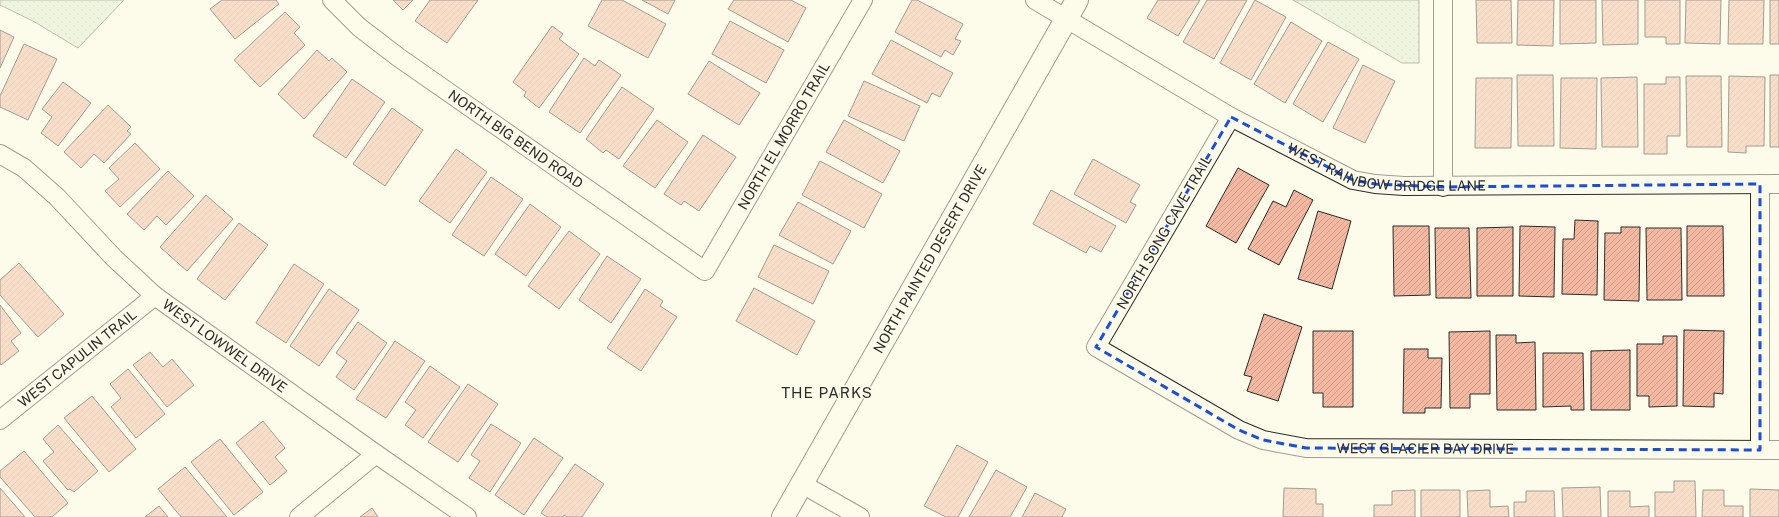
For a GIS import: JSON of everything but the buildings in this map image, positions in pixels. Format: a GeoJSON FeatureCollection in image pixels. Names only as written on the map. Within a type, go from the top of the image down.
{"type":"FeatureCollection","features":[{"type":"Feature","properties":{"kind":"street","name":"NORTH BIG BEND ROAD"},"geometry":{"type":"LineString","coordinates":[[332,0],[359,27],[398,57],[705,271]]}},
{"type":"Feature","properties":{"kind":"street","name":"NORTH EL MORRO TRAIL"},"geometry":{"type":"LineString","coordinates":[[705,271],[863,0]]}},
{"type":"Feature","properties":{"kind":"street","name":"WEST RAINBOW BRIDGE LANE"},"geometry":{"type":"LineString","coordinates":[[1035,0],[1231,117],[1353,180],[1375,184],[1443,187],[1779,184]]}},
{"type":"Feature","properties":{"kind":"street","name":"NORTH PAINTED DESERT DRIVE"},"geometry":{"type":"LineString","coordinates":[[783,517],[1078,0]]}},
{"type":"Feature","properties":{"kind":"street"},"geometry":{"type":"LineString","coordinates":[[1443,0],[1443,187]]}},
{"type":"Feature","properties":{"kind":"street","name":"NORTH SONG CAVE TRAIL"},"geometry":{"type":"LineString","coordinates":[[1096,347],[1231,117]]}},
{"type":"Feature","properties":{"kind":"street","name":"WEST LOWWEL DRIVE"},"geometry":{"type":"LineString","coordinates":[[0,154],[24,168],[57,197],[114,258],[154,296],[467,517]]}},
{"type":"Feature","properties":{"kind":"street"},"geometry":{"type":"LineString","coordinates":[[1760,184],[1760,450]]}},
{"type":"Feature","properties":{"kind":"street","name":"WEST CAPULIN TRAIL"},"geometry":{"type":"LineString","coordinates":[[0,420],[154,296]]}},
{"type":"Feature","properties":{"kind":"street","name":"WEST GLACIER BAY DRIVE"},"geometry":{"type":"LineString","coordinates":[[1096,347],[1239,430],[1263,440],[1306,448],[1779,450]]}},
{"type":"Feature","properties":{"kind":"street"},"geometry":{"type":"LineString","coordinates":[[299,517],[376,454]]}},
{"type":"Feature","properties":{"kind":"street"},"geometry":{"type":"LineString","coordinates":[[802,484],[860,517]]}},
{"type":"Feature","properties":{"kind":"highlighted area"},"geometry":{"type":"Polygon","coordinates":[[[1231,117],[1353,180],[1375,184],[1443,187],[1760,184],[1760,450],[1306,448],[1263,440],[1239,430],[1096,347],[1231,117]]]}},
{"type":"Feature","properties":{"kind":"green space"},"geometry":{"type":"Polygon","coordinates":[[[0,0],[124,0],[78,48],[33,21],[0,5],[0,0]]]}},
{"type":"Feature","properties":{"kind":"green space"},"geometry":{"type":"Polygon","coordinates":[[[1293,0],[1419,0],[1419,63],[1402,63],[1293,0]]]}},
{"type":"Feature","properties":{"kind":"district","name":"THE PARKS"},"geometry":{"type":"Point","coordinates":[827,393]}}]}
